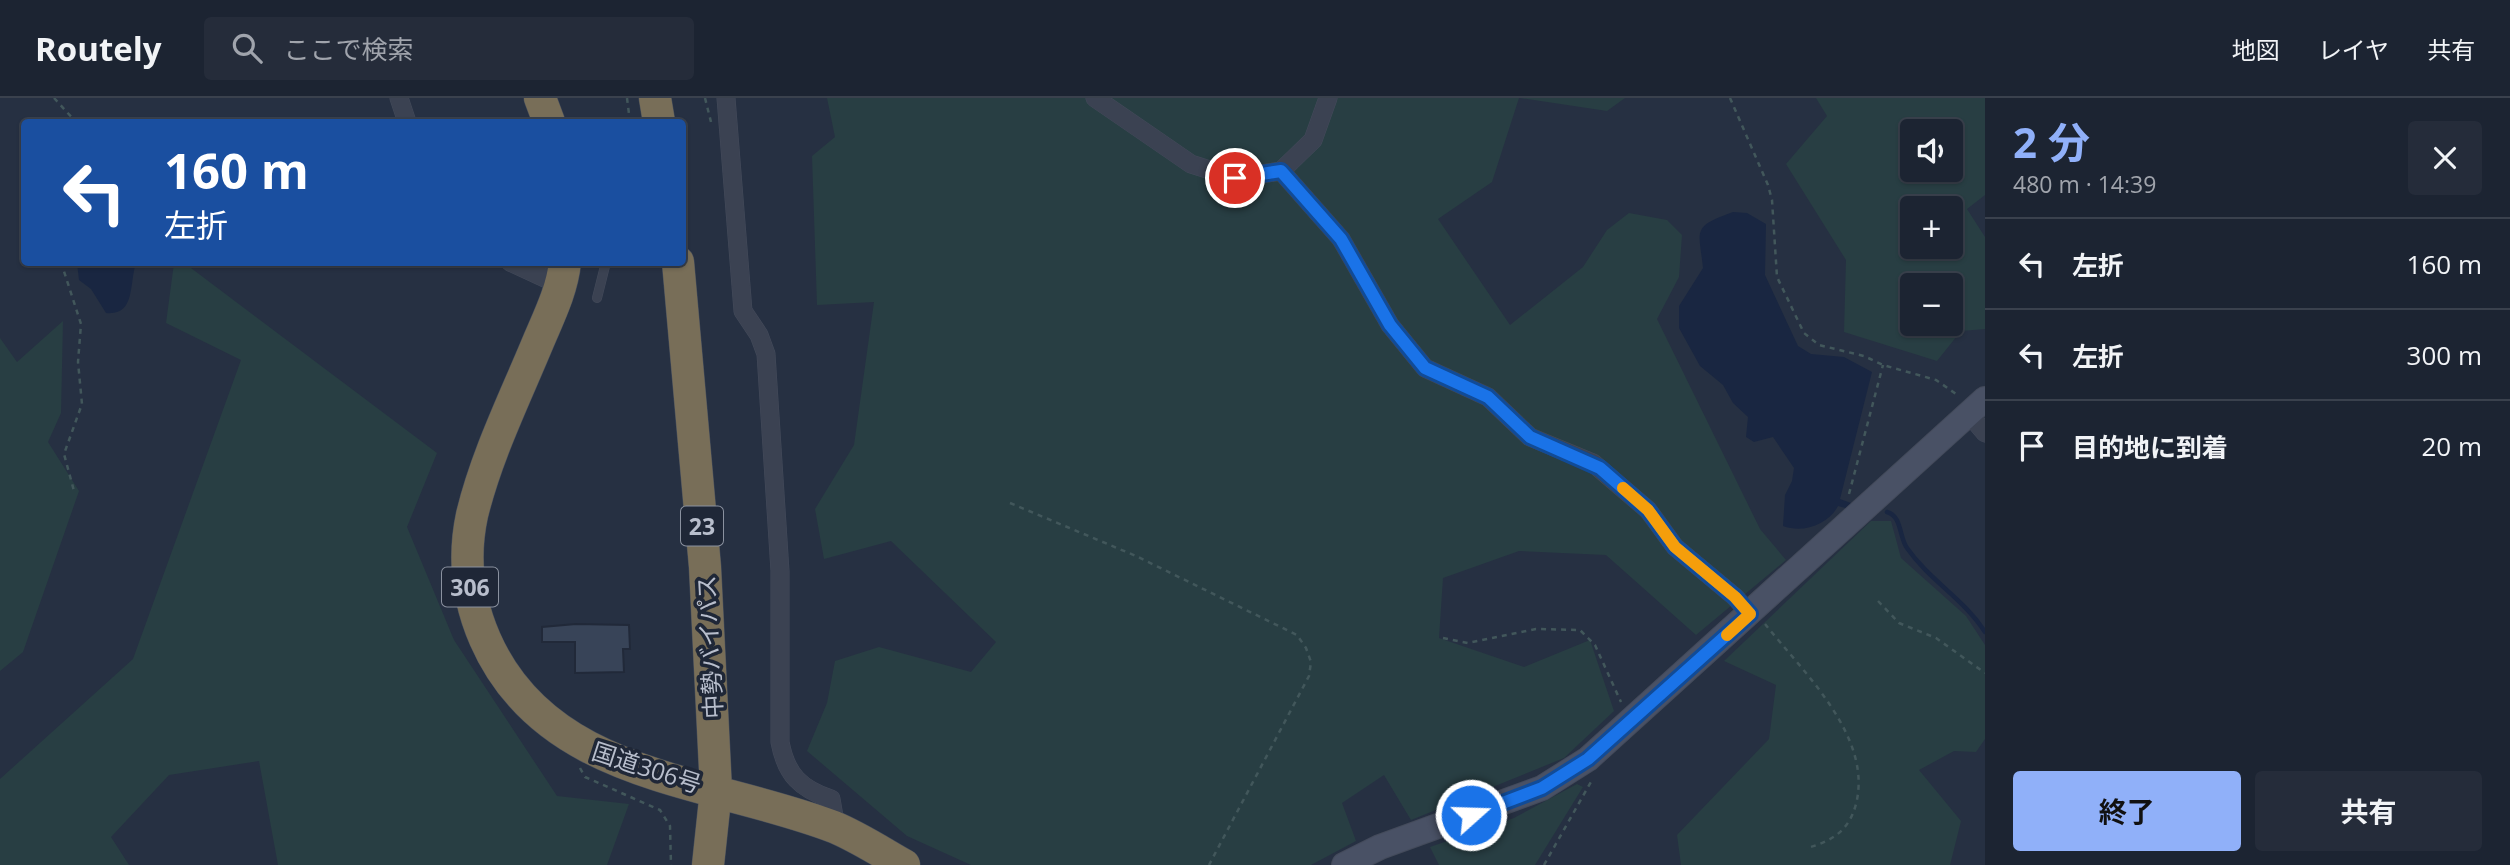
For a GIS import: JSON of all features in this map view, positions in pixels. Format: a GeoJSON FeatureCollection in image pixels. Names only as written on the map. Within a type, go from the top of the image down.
{"type":"FeatureCollection","features":[{"type":"Feature","properties":{"kind":"highway"},"geometry":{"type":"LineString","coordinates":[[540,98],[548,119]]}},
{"type":"Feature","properties":{"kind":"highway"},"geometry":{"type":"LineString","coordinates":[[655,98],[658,119]]}},
{"type":"Feature","properties":{"kind":"highway","name":"中勢バイパス"},"geometry":{"type":"LineString","coordinates":[[678,266],[705,567],[716,790],[708,865]]}},
{"type":"Feature","properties":{"kind":"highway","name":"国道306号"},"geometry":{"type":"LineString","coordinates":[[563,274],[490,457],[472,517],[467,557],[473,603],[480,627],[506,678],[535,712],[586,748],[645,771],[836,828],[904,865]]}},
{"type":"Feature","properties":{"kind":"street"},"geometry":{"type":"LineString","coordinates":[[399,98],[406,119]]}},
{"type":"Feature","properties":{"kind":"street"},"geometry":{"type":"LineString","coordinates":[[726,98],[743,311],[759,335],[766,354],[780,571],[780,742],[784,762],[804,790],[831,799],[836,828]]}},
{"type":"Feature","properties":{"kind":"street"},"geometry":{"type":"LineString","coordinates":[[1095,98],[1191,164],[1235,178],[1281,171],[1312,140],[1328,98]]}},
{"type":"Feature","properties":{"kind":"street"},"geometry":{"type":"LineString","coordinates":[[1281,171],[1341,239],[1390,325],[1425,368],[1488,397],[1530,437],[1600,468],[1648,510],[1675,547],[1752,612]]}},
{"type":"Feature","properties":{"kind":"street"},"geometry":{"type":"LineString","coordinates":[[528,266],[563,274]]}},
{"type":"Feature","properties":{"kind":"street"},"geometry":{"type":"LineString","coordinates":[[1345,865],[1380,847],[1542,788],[1588,759],[1977,406],[1985,433]]}},
{"type":"Feature","properties":{"kind":"lane"},"geometry":{"type":"LineString","coordinates":[[597,298],[605,266]]}},
{"type":"Feature","properties":{"kind":"path"},"geometry":{"type":"LineString","coordinates":[[54,98],[73,119]]}},
{"type":"Feature","properties":{"kind":"path"},"geometry":{"type":"LineString","coordinates":[[627,98],[630,119]]}},
{"type":"Feature","properties":{"kind":"path"},"geometry":{"type":"LineString","coordinates":[[1730,98],[1768,185],[1772,200],[1777,277],[1804,333],[1819,345],[1864,356],[1883,365],[1943,383],[1961,398],[1977,406]]}},
{"type":"Feature","properties":{"kind":"path"},"geometry":{"type":"LineString","coordinates":[[62,266],[81,324],[78,362],[82,404],[64,454],[74,491]]}},
{"type":"Feature","properties":{"kind":"path"},"geometry":{"type":"LineString","coordinates":[[1847,501],[1883,365]]}},
{"type":"Feature","properties":{"kind":"path"},"geometry":{"type":"LineString","coordinates":[[1010,503],[1218,594],[1297,635],[1306,648],[1311,662],[1309,676],[1209,865]]}},
{"type":"Feature","properties":{"kind":"path"},"geometry":{"type":"LineString","coordinates":[[1878,601],[1899,623],[1936,638],[1985,673]]}},
{"type":"Feature","properties":{"kind":"path"},"geometry":{"type":"LineString","coordinates":[[1752,612],[1845,727],[1858,768],[1858,797],[1845,828],[1829,841],[1807,848]]}},
{"type":"Feature","properties":{"kind":"path"},"geometry":{"type":"LineString","coordinates":[[1443,638],[1468,643],[1536,629],[1580,630],[1595,645],[1620,701],[1634,718]]}},
{"type":"Feature","properties":{"kind":"path"},"geometry":{"type":"LineString","coordinates":[[586,748],[580,767],[585,777],[660,810],[670,825],[671,865]]}},
{"type":"Feature","properties":{"kind":"path"},"geometry":{"type":"LineString","coordinates":[[1544,865],[1596,773],[1588,759]]}},
{"type":"Feature","properties":{"kind":"green space"},"geometry":{"type":"Polygon","coordinates":[[[827,98],[1519,98],[1492,182],[1438,219],[1510,325],[1583,267],[1607,230],[1629,213],[1667,220],[1682,235],[1679,277],[1657,319],[1760,529],[1786,560],[1696,635],[1606,555],[1519,551],[1443,578],[1439,638],[1524,667],[1590,640],[1614,711],[1564,758],[1411,820],[1384,775],[1342,803],[1356,841],[1311,865],[971,865],[907,836],[807,751],[827,703],[835,661],[879,647],[971,672],[996,642],[891,541],[824,559],[815,509],[854,445],[874,302],[817,305],[812,156],[835,137],[827,98]]]}},
{"type":"Feature","properties":{"kind":"green space"},"geometry":{"type":"Polygon","coordinates":[[[1520,98],[1625,98],[1607,111],[1520,98]]]}},
{"type":"Feature","properties":{"kind":"green space"},"geometry":{"type":"Polygon","coordinates":[[[1816,98],[1985,98],[1985,195],[1967,209],[1985,237],[1985,329],[1963,331],[1963,273],[1900,273],[1900,336],[1957,336],[1937,361],[1844,332],[1846,260],[1786,164],[1827,116],[1816,98]]]}},
{"type":"Feature","properties":{"kind":"green space"},"geometry":{"type":"Polygon","coordinates":[[[174,266],[188,266],[437,453],[407,527],[454,640],[557,796],[629,804],[607,865],[278,865],[259,761],[169,775],[111,837],[129,865],[0,865],[0,779],[133,659],[241,360],[166,323],[174,266]]]}},
{"type":"Feature","properties":{"kind":"green space"},"geometry":{"type":"Polygon","coordinates":[[[63,321],[61,413],[48,442],[79,491],[23,652],[0,671],[0,338],[17,362],[63,321]]]}},
{"type":"Feature","properties":{"kind":"green space"},"geometry":{"type":"Polygon","coordinates":[[[1871,521],[1891,521],[1901,558],[1966,616],[1985,645],[1985,739],[1976,752],[1954,751],[1919,770],[1961,821],[1950,865],[1681,865],[1677,835],[1769,739],[1776,685],[1724,661],[1871,521]]]}},
{"type":"Feature","properties":{"kind":"green space"},"geometry":{"type":"Polygon","coordinates":[[[1577,784],[1583,787],[1535,865],[1439,865],[1430,847],[1514,818],[1577,784]]]}},
{"type":"Feature","properties":{"kind":"water"},"geometry":{"type":"Polygon","coordinates":[[[1733,212],[1747,213],[1766,224],[1765,275],[1798,346],[1811,354],[1844,357],[1872,372],[1840,499],[1851,503],[1849,509],[1838,506],[1828,518],[1807,528],[1783,526],[1785,495],[1792,481],[1794,468],[1773,437],[1754,442],[1746,437],[1748,417],[1733,403],[1723,385],[1700,366],[1679,328],[1679,306],[1703,268],[1701,231],[1710,222],[1733,212]]]}},
{"type":"Feature","properties":{"kind":"water"},"geometry":{"type":"Polygon","coordinates":[[[77,266],[135,266],[130,297],[127,304],[116,313],[106,313],[91,289],[79,280],[77,266]]]}},
{"type":"Feature","properties":{"kind":"building"},"geometry":{"type":"Polygon","coordinates":[[[576,624],[629,625],[630,649],[623,649],[624,672],[575,673],[575,642],[542,642],[542,627],[576,624]]]}},
{"type":"Feature","properties":{"kind":"waterway"},"geometry":{"type":"LineString","coordinates":[[1887,512],[1898,522],[1904,543],[1916,560],[1977,620],[1985,632]]}},
{"type":"Feature","properties":{"kind":"slow traffic"},"geometry":{"type":"LineString","coordinates":[[1623,488],[1648,510],[1686,558],[1735,597],[1750,614],[1727,635]]}},
{"type":"Feature","properties":{"kind":"route"},"geometry":{"type":"LineString","coordinates":[[1235,178],[1281,171],[1341,239],[1390,325],[1425,368],[1446,380],[1474,388],[1488,397],[1530,437],[1600,468],[1648,510],[1686,558],[1735,597],[1750,614],[1588,759],[1542,788],[1471,815]]}}]}
